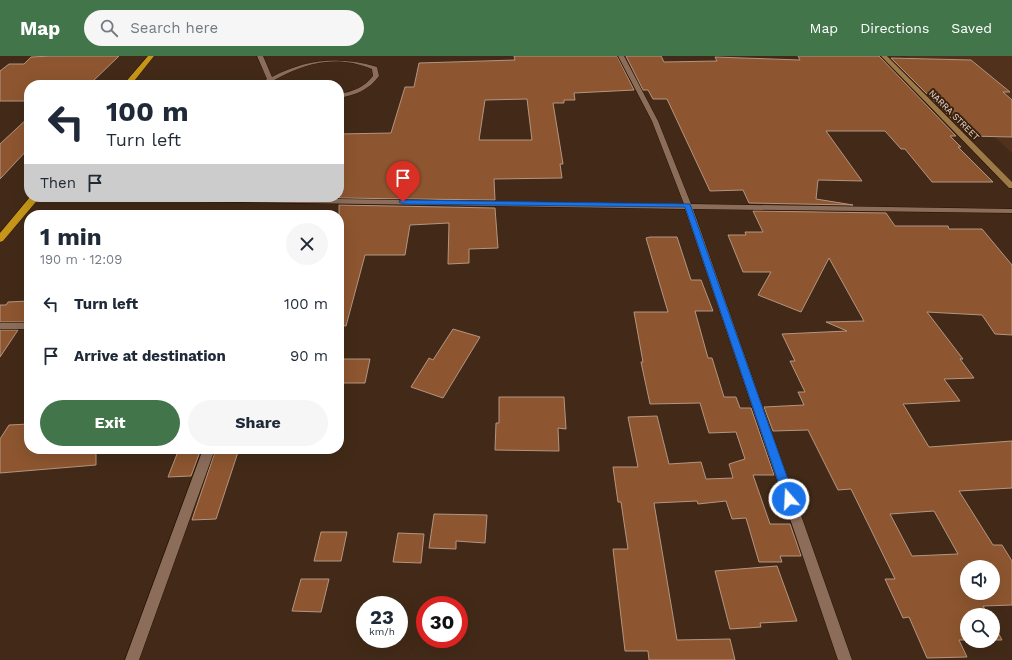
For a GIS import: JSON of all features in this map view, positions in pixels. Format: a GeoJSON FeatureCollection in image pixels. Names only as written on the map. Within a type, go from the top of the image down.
{"type":"FeatureCollection","features":[{"type":"Feature","properties":{"kind":"highway"},"geometry":{"type":"LineString","coordinates":[[131,80],[151,56]]}},
{"type":"Feature","properties":{"kind":"highway"},"geometry":{"type":"LineString","coordinates":[[24,210],[31,202]]}},
{"type":"Feature","properties":{"kind":"highway"},"geometry":{"type":"LineString","coordinates":[[0,239],[24,210]]}},
{"type":"Feature","properties":{"kind":"street"},"geometry":{"type":"LineString","coordinates":[[260,56],[270,80],[299,66],[320,61],[349,60],[361,62],[376,68],[376,76],[369,84],[351,94],[344,95]]}},
{"type":"Feature","properties":{"kind":"street"},"geometry":{"type":"LineString","coordinates":[[621,56],[655,121],[688,205],[845,660]]}},
{"type":"Feature","properties":{"kind":"street","name":"NARRA STREET"},"geometry":{"type":"LineString","coordinates":[[884,56],[1012,186]]}},
{"type":"Feature","properties":{"kind":"street"},"geometry":{"type":"LineString","coordinates":[[344,201],[1012,211]]}},
{"type":"Feature","properties":{"kind":"street"},"geometry":{"type":"LineString","coordinates":[[0,326],[24,326]]}},
{"type":"Feature","properties":{"kind":"street"},"geometry":{"type":"LineString","coordinates":[[132,660],[207,454]]}},
{"type":"Feature","properties":{"kind":"shaded area"},"geometry":{"type":"Polygon","coordinates":[[[907,56],[1012,56],[1012,153],[907,56]]]}},
{"type":"Feature","properties":{"kind":"building"},"geometry":{"type":"Polygon","coordinates":[[[119,56],[94,80],[24,80],[24,101],[0,101],[0,71],[9,64],[24,64],[31,57],[119,56]]]}},
{"type":"Feature","properties":{"kind":"building"},"geometry":{"type":"Polygon","coordinates":[[[514,56],[617,56],[634,90],[574,93],[575,100],[564,100],[564,103],[553,103],[563,164],[560,164],[562,178],[494,179],[495,200],[344,198],[344,134],[391,133],[405,87],[414,87],[419,63],[515,60],[514,56]],[[527,99],[485,100],[479,140],[532,140],[527,99]]]}},
{"type":"Feature","properties":{"kind":"building"},"geometry":{"type":"Polygon","coordinates":[[[626,56],[661,56],[664,62],[717,61],[715,57],[800,60],[798,56],[879,56],[956,136],[950,136],[961,147],[958,147],[993,182],[932,182],[905,149],[901,149],[885,131],[826,131],[862,181],[818,180],[816,199],[853,205],[749,203],[743,190],[710,191],[667,99],[653,99],[648,90],[643,90],[626,56]]]}},
{"type":"Feature","properties":{"kind":"building"},"geometry":{"type":"Polygon","coordinates":[[[891,58],[971,60],[1010,92],[1003,92],[1012,100],[1012,137],[969,136],[891,58]]]}},
{"type":"Feature","properties":{"kind":"building"},"geometry":{"type":"Polygon","coordinates":[[[24,122],[24,153],[0,179],[0,144],[24,122]]]}},
{"type":"Feature","properties":{"kind":"building"},"geometry":{"type":"Polygon","coordinates":[[[339,205],[495,208],[498,248],[469,249],[469,263],[448,264],[449,223],[410,225],[405,255],[365,255],[346,326],[344,326],[344,210],[339,210],[339,205]]]}},
{"type":"Feature","properties":{"kind":"building"},"geometry":{"type":"Polygon","coordinates":[[[753,211],[886,213],[895,226],[948,226],[949,229],[982,229],[1012,265],[1012,335],[995,334],[982,315],[927,312],[963,359],[960,359],[974,378],[944,379],[960,401],[903,404],[929,447],[1012,441],[1012,488],[959,491],[993,545],[1002,545],[1012,561],[1012,605],[983,606],[984,608],[960,608],[960,648],[963,648],[967,657],[927,658],[909,617],[903,618],[885,579],[895,579],[851,489],[838,490],[808,430],[773,431],[764,407],[804,405],[798,392],[805,392],[790,361],[795,361],[782,334],[847,331],[826,322],[864,321],[829,258],[801,312],[758,295],[771,272],[743,272],[728,235],[746,235],[745,232],[763,232],[753,211]],[[934,511],[890,514],[912,556],[958,554],[934,511]]]}},
{"type":"Feature","properties":{"kind":"building"},"geometry":{"type":"Polygon","coordinates":[[[677,237],[691,280],[701,280],[713,311],[695,311],[708,358],[712,358],[724,397],[736,397],[740,408],[751,408],[774,475],[753,475],[770,524],[790,524],[801,556],[780,556],[782,562],[759,562],[746,518],[732,519],[726,501],[698,504],[697,501],[654,503],[677,640],[730,639],[735,660],[649,660],[648,651],[625,651],[613,549],[628,549],[621,502],[618,502],[613,467],[638,467],[628,417],[657,416],[669,464],[701,462],[706,479],[733,478],[729,464],[745,459],[736,432],[709,433],[700,403],[650,404],[641,362],[643,362],[634,312],[668,312],[646,238],[677,237]]]}},
{"type":"Feature","properties":{"kind":"building"},"geometry":{"type":"Polygon","coordinates":[[[24,301],[24,322],[0,322],[0,305],[6,305],[8,302],[24,301]]]}},
{"type":"Feature","properties":{"kind":"building"},"geometry":{"type":"Polygon","coordinates":[[[453,329],[480,337],[443,398],[411,387],[429,358],[433,360],[453,329]]]}},
{"type":"Feature","properties":{"kind":"building"},"geometry":{"type":"Polygon","coordinates":[[[0,330],[18,330],[0,357],[0,330]]]}},
{"type":"Feature","properties":{"kind":"building"},"geometry":{"type":"Polygon","coordinates":[[[344,359],[370,359],[365,383],[344,383],[344,359]]]}},
{"type":"Feature","properties":{"kind":"building"},"geometry":{"type":"Polygon","coordinates":[[[499,397],[564,397],[566,429],[558,428],[559,451],[495,450],[496,423],[499,423],[499,397]]]}},
{"type":"Feature","properties":{"kind":"building"},"geometry":{"type":"Polygon","coordinates":[[[24,424],[24,454],[96,454],[96,465],[0,473],[0,439],[9,425],[24,424]]]}},
{"type":"Feature","properties":{"kind":"building"},"geometry":{"type":"Polygon","coordinates":[[[177,454],[199,454],[191,476],[168,477],[177,454]]]}},
{"type":"Feature","properties":{"kind":"building"},"geometry":{"type":"Polygon","coordinates":[[[214,454],[237,454],[216,519],[192,520],[214,454]]]}},
{"type":"Feature","properties":{"kind":"building"},"geometry":{"type":"Polygon","coordinates":[[[434,514],[487,515],[485,543],[456,541],[456,549],[429,548],[434,514]]]}},
{"type":"Feature","properties":{"kind":"building"},"geometry":{"type":"Polygon","coordinates":[[[321,532],[347,532],[341,561],[314,561],[321,532]]]}},
{"type":"Feature","properties":{"kind":"building"},"geometry":{"type":"Polygon","coordinates":[[[398,533],[424,534],[421,563],[393,562],[398,533]]]}},
{"type":"Feature","properties":{"kind":"building"},"geometry":{"type":"Polygon","coordinates":[[[777,566],[797,621],[760,623],[761,627],[730,629],[715,571],[777,566]]]}},
{"type":"Feature","properties":{"kind":"building"},"geometry":{"type":"Polygon","coordinates":[[[301,579],[329,579],[321,612],[292,611],[301,579]]]}},
{"type":"Feature","properties":{"kind":"route"},"geometry":{"type":"LineString","coordinates":[[403,202],[688,205],[789,499]]}}]}
